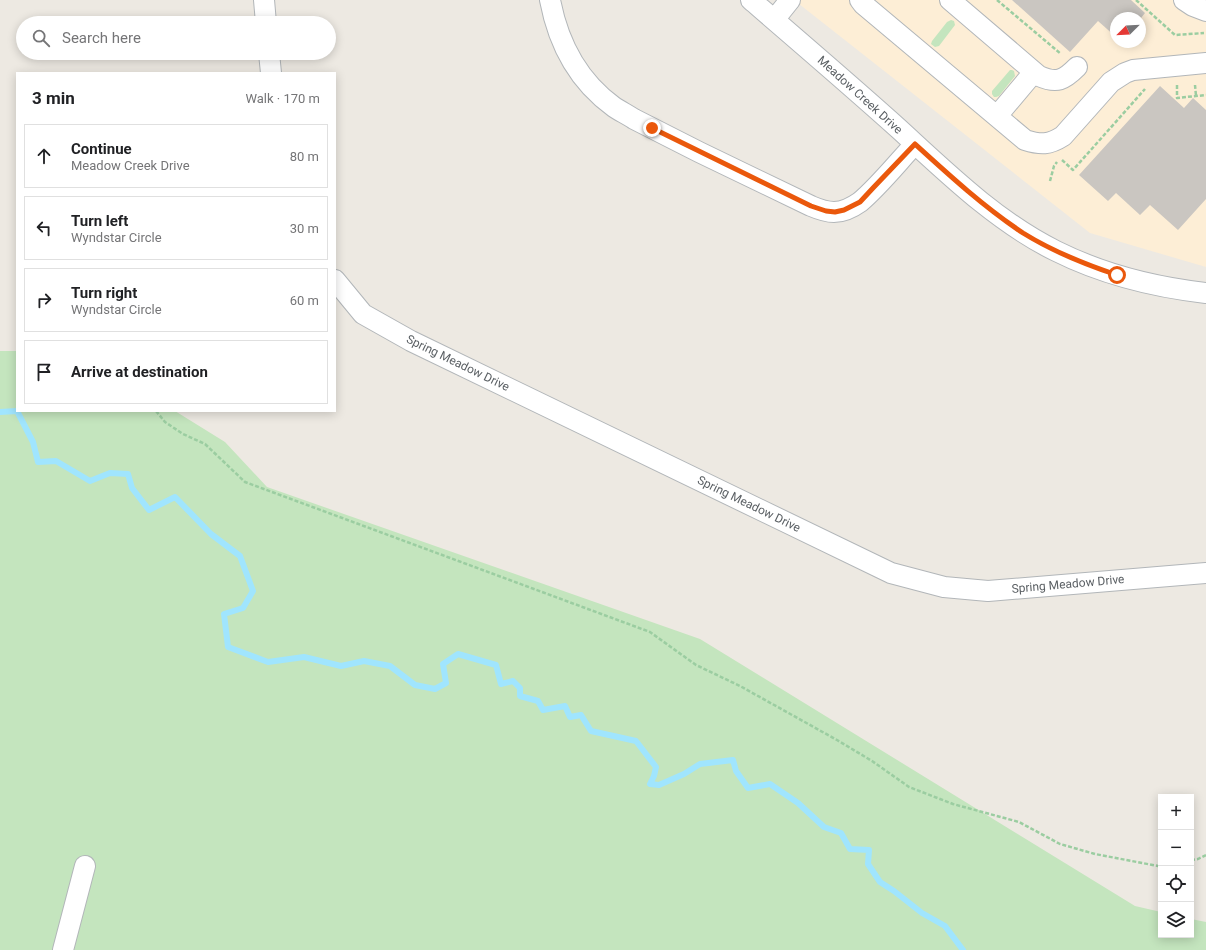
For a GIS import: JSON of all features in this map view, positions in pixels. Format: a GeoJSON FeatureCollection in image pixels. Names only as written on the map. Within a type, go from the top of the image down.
{"type":"FeatureCollection","features":[{"type":"Feature","properties":{"kind":"street"},"geometry":{"type":"LineString","coordinates":[[264,0],[265,16]]}},
{"type":"Feature","properties":{"kind":"street"},"geometry":{"type":"LineString","coordinates":[[550,0],[555,23],[572,60],[580,74],[602,97],[615,107],[652,128],[811,206],[826,211],[835,212],[844,210],[860,202],[915,144]]}},
{"type":"Feature","properties":{"kind":"street","name":"Meadow Creek Drive"},"geometry":{"type":"LineString","coordinates":[[751,0],[986,206],[1023,232],[1055,251],[1087,265],[1146,284],[1206,293]]}},
{"type":"Feature","properties":{"kind":"street"},"geometry":{"type":"LineString","coordinates":[[774,20],[790,0]]}},
{"type":"Feature","properties":{"kind":"street"},"geometry":{"type":"LineString","coordinates":[[860,0],[862,4],[1025,140],[1035,143],[1044,144],[1063,136],[1111,82],[1125,72],[1206,63]]}},
{"type":"Feature","properties":{"kind":"street"},"geometry":{"type":"LineString","coordinates":[[950,0],[1040,76],[1055,81],[1063,79],[1070,74],[1071,62]]}},
{"type":"Feature","properties":{"kind":"street"},"geometry":{"type":"LineString","coordinates":[[1184,0],[1193,6],[1206,11]]}},
{"type":"Feature","properties":{"kind":"street"},"geometry":{"type":"LineString","coordinates":[[270,60],[271,72]]}},
{"type":"Feature","properties":{"kind":"street"},"geometry":{"type":"LineString","coordinates":[[997,116],[1034,72]]}},
{"type":"Feature","properties":{"kind":"street","name":"Spring Meadow Drive"},"geometry":{"type":"LineString","coordinates":[[336,281],[363,314],[411,341],[891,572],[944,587],[988,591],[1206,573]]}},
{"type":"Feature","properties":{"kind":"street"},"geometry":{"type":"LineString","coordinates":[[62,950],[85,866]]}},
{"type":"Feature","properties":{"kind":"path"},"geometry":{"type":"LineString","coordinates":[[997,0],[1071,62]]}},
{"type":"Feature","properties":{"kind":"path"},"geometry":{"type":"LineString","coordinates":[[1136,0],[1175,37],[1206,32]]}},
{"type":"Feature","properties":{"kind":"path"},"geometry":{"type":"LineString","coordinates":[[1176,80],[1177,98],[1206,95]]}},
{"type":"Feature","properties":{"kind":"path"},"geometry":{"type":"LineString","coordinates":[[1050,181],[1054,166],[1060,159],[1073,170],[1146,89]]}},
{"type":"Feature","properties":{"kind":"path"},"geometry":{"type":"LineString","coordinates":[[157,412],[165,422],[183,434],[205,444],[245,482],[650,632],[696,665],[740,686],[837,740],[872,761],[910,787],[953,804],[1019,822],[1060,844],[1095,854],[1158,866]]}},
{"type":"Feature","properties":{"kind":"path"},"geometry":{"type":"LineString","coordinates":[[1194,859],[1206,855]]}},
{"type":"Feature","properties":{"kind":"shaded area"},"geometry":{"type":"Polygon","coordinates":[[[794,0],[1206,0],[1206,267],[1090,233],[794,0]]]}},
{"type":"Feature","properties":{"kind":"green space"},"geometry":{"type":"Polygon","coordinates":[[[951,20],[954,21],[955,25],[939,46],[935,47],[931,44],[932,41],[947,22],[951,20]]]}},
{"type":"Feature","properties":{"kind":"green space"},"geometry":{"type":"Polygon","coordinates":[[[1010,70],[1014,71],[1015,76],[999,96],[994,97],[992,91],[1010,70]]]}},
{"type":"Feature","properties":{"kind":"green space"},"geometry":{"type":"Polygon","coordinates":[[[0,351],[16,351],[16,412],[177,412],[225,442],[267,487],[700,639],[1135,906],[1158,911],[1158,938],[1194,938],[1194,920],[1206,922],[1206,950],[0,950],[0,351]]]}},
{"type":"Feature","properties":{"kind":"building"},"geometry":{"type":"Polygon","coordinates":[[[1012,0],[1131,0],[1144,12],[1110,12],[1110,32],[1098,21],[1070,52],[1012,0]]]}},
{"type":"Feature","properties":{"kind":"building"},"geometry":{"type":"Polygon","coordinates":[[[1160,86],[1184,108],[1193,98],[1206,110],[1206,199],[1178,230],[1150,205],[1140,215],[1116,193],[1108,201],[1079,175],[1160,86]]]}},
{"type":"Feature","properties":{"kind":"waterway"},"geometry":{"type":"LineString","coordinates":[[0,412],[16,411]]}},
{"type":"Feature","properties":{"kind":"waterway"},"geometry":{"type":"LineString","coordinates":[[18,412],[33,442],[38,462],[56,461],[90,481],[110,473],[128,474],[132,488],[149,510],[175,497],[211,534],[240,556],[253,591],[243,608],[224,614],[228,647],[268,662],[304,657],[341,666],[364,661],[390,666],[415,685],[435,689],[446,683],[443,664],[458,654],[496,665],[501,684],[513,681],[520,688],[520,696],[538,701],[543,710],[565,706],[570,717],[581,715],[591,731],[636,741],[656,767],[650,784],[659,785],[684,774],[700,764],[733,760],[736,771],[748,788],[770,784],[798,803],[824,827],[841,833],[850,849],[869,850],[868,864],[880,882],[922,913],[945,926],[963,950]]}},
{"type":"Feature","properties":{"kind":"route"},"geometry":{"type":"LineString","coordinates":[[652,128],[811,206],[826,211],[835,212],[844,210],[860,202],[915,144],[986,206],[1023,232],[1055,251],[1087,265],[1117,275]]}}]}
